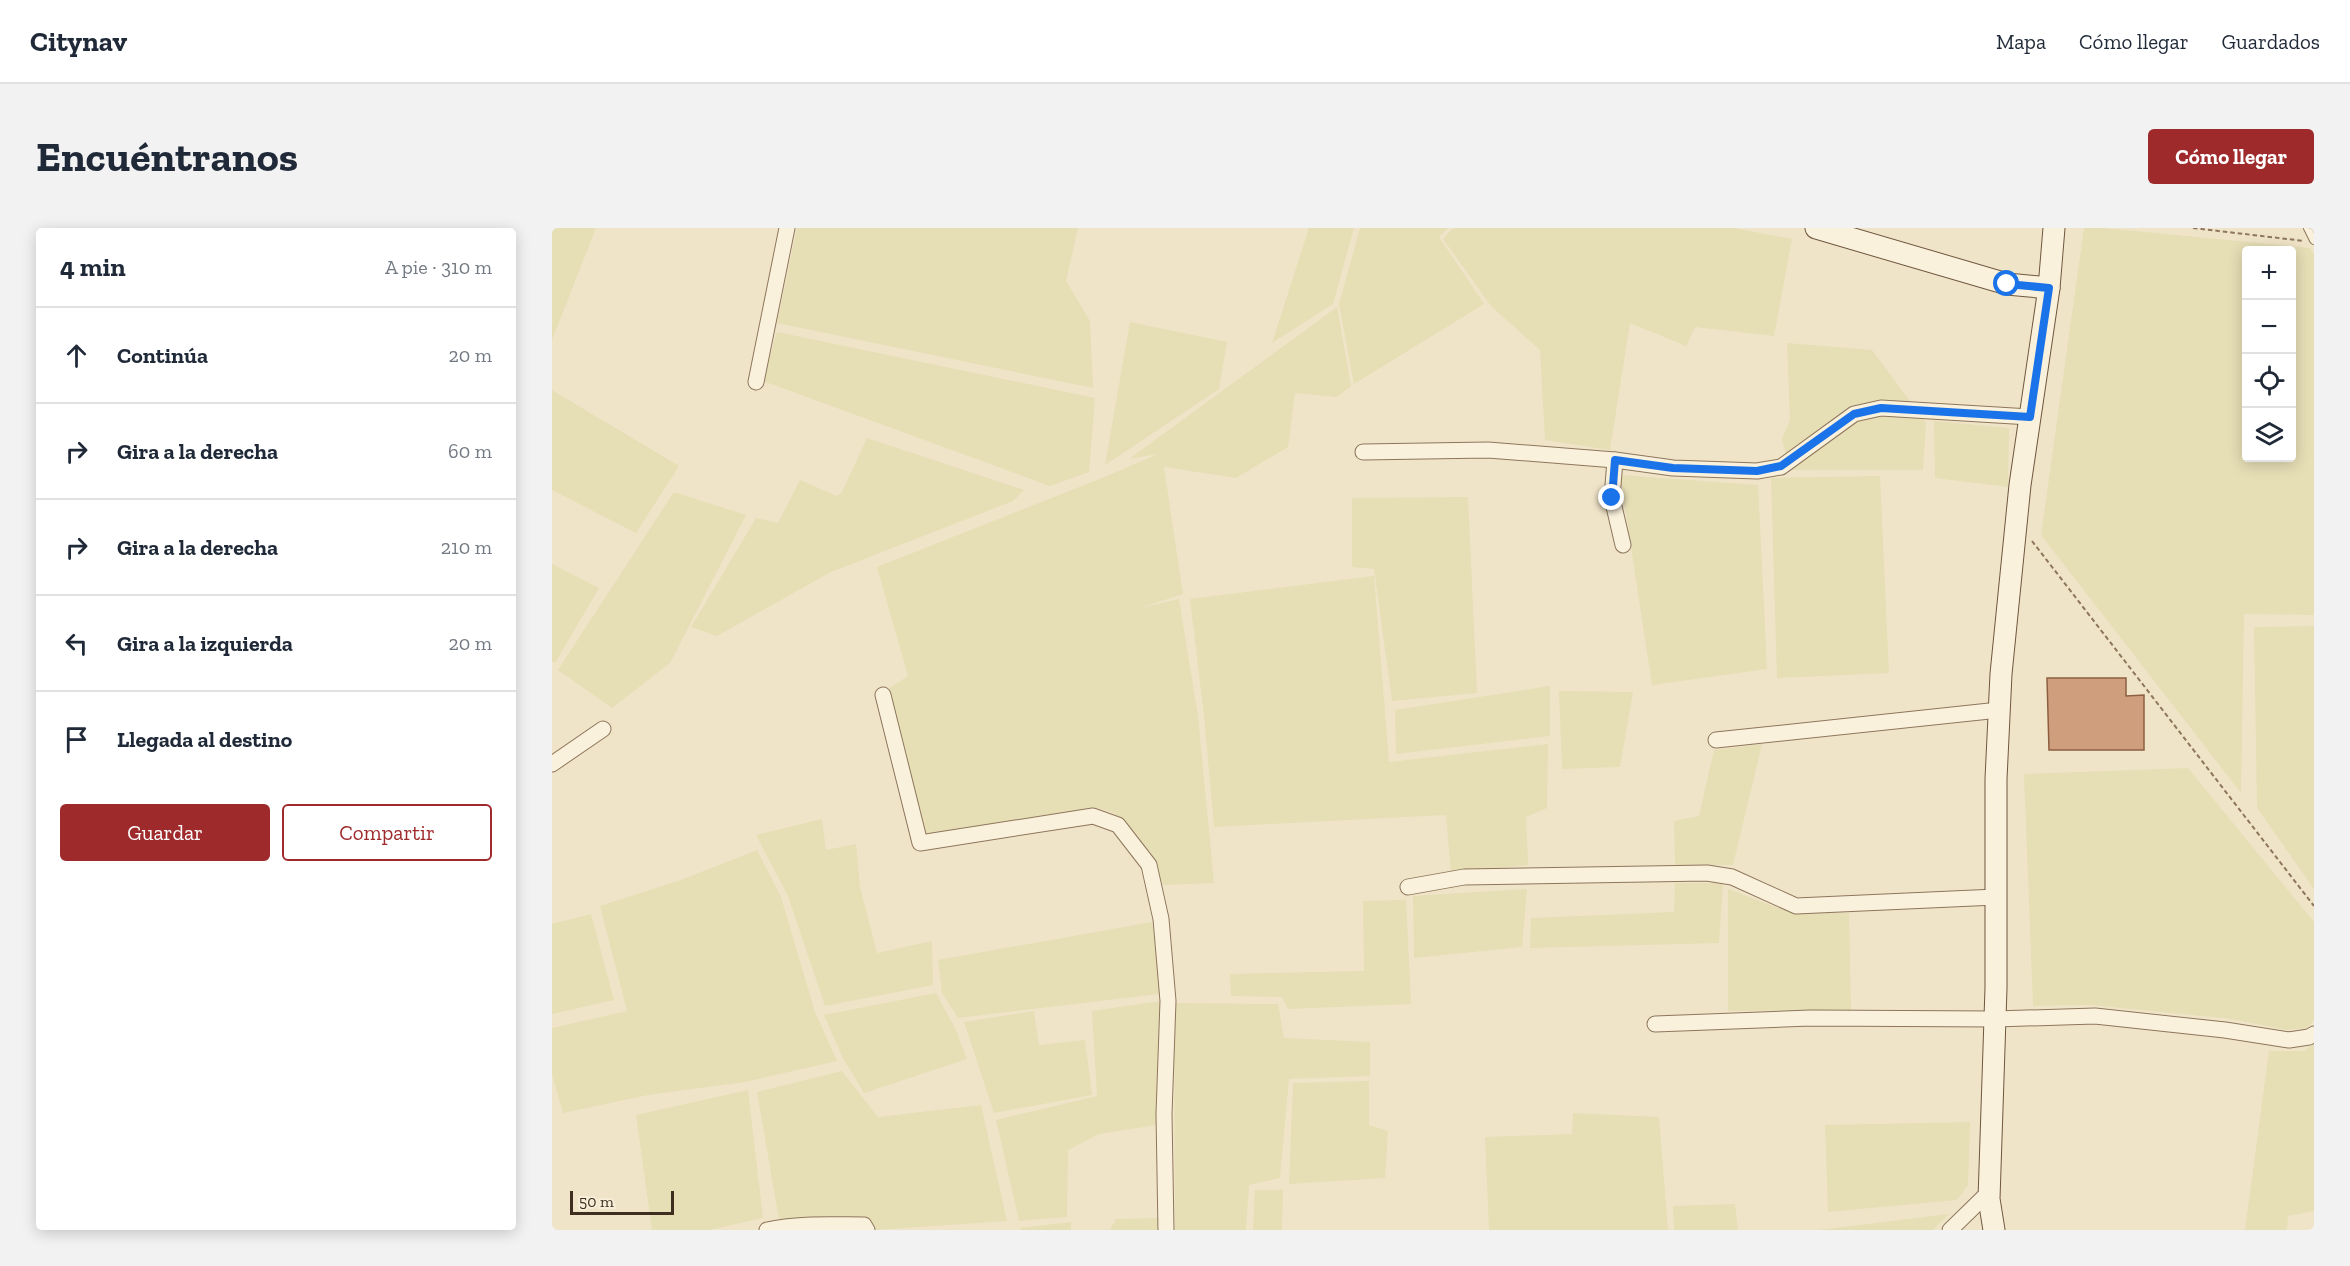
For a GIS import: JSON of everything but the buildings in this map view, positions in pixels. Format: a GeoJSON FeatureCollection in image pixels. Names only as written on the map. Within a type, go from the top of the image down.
{"type":"FeatureCollection","features":[{"type":"Feature","properties":{"kind":"main road"},"geometry":{"type":"LineString","coordinates":[[1816,228],[2007,284],[2049,288]]}},
{"type":"Feature","properties":{"kind":"main road"},"geometry":{"type":"LineString","coordinates":[[1994,1230],[1989,1192],[1995,1019],[1996,779],[2000,710],[2016,521],[2049,288],[2054,228]]}},
{"type":"Feature","properties":{"kind":"street"},"geometry":{"type":"LineString","coordinates":[[756,382],[788,228]]}},
{"type":"Feature","properties":{"kind":"street"},"geometry":{"type":"LineString","coordinates":[[1363,452],[1488,450],[1615,460],[1673,468],[1757,471],[1781,466],[1854,414],[1881,408],[2030,417]]}},
{"type":"Feature","properties":{"kind":"street"},"geometry":{"type":"LineString","coordinates":[[1615,460],[1612,498],[1623,545]]}},
{"type":"Feature","properties":{"kind":"street"},"geometry":{"type":"LineString","coordinates":[[883,695],[920,843],[1093,816],[1118,825],[1149,865],[1161,919],[1168,1001],[1164,1113],[1166,1230]]}},
{"type":"Feature","properties":{"kind":"street"},"geometry":{"type":"LineString","coordinates":[[1716,740],[2000,710]]}},
{"type":"Feature","properties":{"kind":"street"},"geometry":{"type":"LineString","coordinates":[[552,764],[603,729]]}},
{"type":"Feature","properties":{"kind":"street"},"geometry":{"type":"LineString","coordinates":[[1408,887],[1464,877],[1707,873],[1732,877],[1796,906],[1996,897]]}},
{"type":"Feature","properties":{"kind":"street"},"geometry":{"type":"LineString","coordinates":[[1655,1024],[1810,1018],[1995,1019],[2096,1016],[2225,1030],[2289,1040],[2314,1034]]}},
{"type":"Feature","properties":{"kind":"street"},"geometry":{"type":"LineString","coordinates":[[1950,1230],[1989,1192]]}},
{"type":"Feature","properties":{"kind":"street"},"geometry":{"type":"LineString","coordinates":[[767,1230],[826,1224],[864,1225],[867,1230]]}},
{"type":"Feature","properties":{"kind":"lane"},"geometry":{"type":"LineString","coordinates":[[2308,228],[2314,241]]}},
{"type":"Feature","properties":{"kind":"path"},"geometry":{"type":"LineString","coordinates":[[2193,228],[2314,241]]}},
{"type":"Feature","properties":{"kind":"path"},"geometry":{"type":"LineString","coordinates":[[2016,521],[2176,724],[2314,906]]}},
{"type":"Feature","properties":{"kind":"shaded area"},"geometry":{"type":"Polygon","coordinates":[[[552,228],[596,228],[552,340],[552,228]]]}},
{"type":"Feature","properties":{"kind":"shaded area"},"geometry":{"type":"Polygon","coordinates":[[[797,228],[1078,228],[1066,281],[1090,321],[1093,388],[777,323],[797,228]]]}},
{"type":"Feature","properties":{"kind":"shaded area"},"geometry":{"type":"Polygon","coordinates":[[[1309,228],[1354,228],[1333,304],[1272,343],[1309,228]]]}},
{"type":"Feature","properties":{"kind":"shaded area"},"geometry":{"type":"Polygon","coordinates":[[[1360,228],[1448,228],[1439,237],[1484,304],[1354,384],[1339,304],[1360,228]]]}},
{"type":"Feature","properties":{"kind":"shaded area"},"geometry":{"type":"Polygon","coordinates":[[[1453,228],[1734,228],[1792,239],[1774,336],[1695,327],[1686,346],[1630,323],[1610,450],[1545,440],[1540,350],[1491,306],[1443,239],[1453,228]]]}},
{"type":"Feature","properties":{"kind":"shaded area"},"geometry":{"type":"Polygon","coordinates":[[[2084,228],[2289,246],[2242,246],[2242,462],[2296,462],[2296,247],[2310,248],[2314,255],[2314,615],[2244,614],[2241,793],[2041,535],[2084,228]]]}},
{"type":"Feature","properties":{"kind":"shaded area"},"geometry":{"type":"Polygon","coordinates":[[[1337,307],[1351,386],[1337,397],[1295,393],[1288,447],[1236,478],[1164,467],[1183,594],[1140,608],[1179,599],[1198,716],[1214,883],[1163,885],[1151,853],[1114,813],[1098,808],[925,836],[888,689],[908,676],[877,567],[1158,454],[1129,459],[1337,307]]]}},
{"type":"Feature","properties":{"kind":"shaded area"},"geometry":{"type":"Polygon","coordinates":[[[1130,322],[1227,342],[1219,389],[1105,465],[1130,322]]]}},
{"type":"Feature","properties":{"kind":"shaded area"},"geometry":{"type":"Polygon","coordinates":[[[777,332],[1095,398],[1089,472],[1050,486],[763,381],[777,332]]]}},
{"type":"Feature","properties":{"kind":"shaded area"},"geometry":{"type":"Polygon","coordinates":[[[1787,343],[1872,350],[1926,423],[1923,470],[1790,470],[1782,439],[1790,420],[1787,343]]]}},
{"type":"Feature","properties":{"kind":"shaded area"},"geometry":{"type":"Polygon","coordinates":[[[552,390],[679,466],[636,533],[552,490],[552,390]]]}},
{"type":"Feature","properties":{"kind":"shaded area"},"geometry":{"type":"Polygon","coordinates":[[[1934,421],[2009,428],[2008,487],[1935,478],[1934,421]]]}},
{"type":"Feature","properties":{"kind":"shaded area"},"geometry":{"type":"Polygon","coordinates":[[[867,438],[1024,490],[1013,501],[831,572],[717,636],[691,627],[756,518],[778,523],[800,480],[837,496],[842,492],[867,438]]]}},
{"type":"Feature","properties":{"kind":"shaded area"},"geometry":{"type":"Polygon","coordinates":[[[1620,475],[1758,485],[1767,669],[1652,685],[1620,475]]]}},
{"type":"Feature","properties":{"kind":"shaded area"},"geometry":{"type":"Polygon","coordinates":[[[1880,476],[1889,673],[1777,678],[1771,478],[1880,476]]]}},
{"type":"Feature","properties":{"kind":"shaded area"},"geometry":{"type":"Polygon","coordinates":[[[674,492],[746,515],[670,663],[612,708],[558,670],[674,492]]]}},
{"type":"Feature","properties":{"kind":"shaded area"},"geometry":{"type":"Polygon","coordinates":[[[1468,497],[1477,693],[1392,701],[1374,569],[1352,567],[1352,498],[1468,497]]]}},
{"type":"Feature","properties":{"kind":"shaded area"},"geometry":{"type":"Polygon","coordinates":[[[552,564],[599,588],[555,663],[552,661],[552,564]]]}},
{"type":"Feature","properties":{"kind":"shaded area"},"geometry":{"type":"Polygon","coordinates":[[[1374,576],[1389,762],[1548,744],[1547,808],[1526,817],[1528,865],[1451,873],[1446,815],[1214,827],[1190,599],[1374,576]]]}},
{"type":"Feature","properties":{"kind":"shaded area"},"geometry":{"type":"Polygon","coordinates":[[[2314,626],[2314,889],[2257,808],[2254,627],[2314,626]]]}},
{"type":"Feature","properties":{"kind":"shaded area"},"geometry":{"type":"Polygon","coordinates":[[[1550,686],[1550,736],[1396,754],[1395,710],[1550,686]]]}},
{"type":"Feature","properties":{"kind":"shaded area"},"geometry":{"type":"Polygon","coordinates":[[[1559,691],[1633,692],[1620,767],[1562,769],[1559,691]]]}},
{"type":"Feature","properties":{"kind":"shaded area"},"geometry":{"type":"Polygon","coordinates":[[[1762,744],[1733,865],[1675,865],[1674,821],[1699,816],[1714,750],[1762,744]]]}},
{"type":"Feature","properties":{"kind":"shaded area"},"geometry":{"type":"Polygon","coordinates":[[[2188,768],[2314,922],[2314,1020],[2307,1028],[2286,1030],[2232,1019],[2090,1005],[2033,1006],[2024,774],[2188,768]]]}},
{"type":"Feature","properties":{"kind":"shaded area"},"geometry":{"type":"Polygon","coordinates":[[[822,819],[826,850],[856,844],[860,887],[877,953],[932,941],[933,985],[825,1006],[788,896],[756,835],[822,819]]]}},
{"type":"Feature","properties":{"kind":"shaded area"},"geometry":{"type":"Polygon","coordinates":[[[757,850],[781,897],[815,1012],[837,1061],[745,1082],[648,1095],[563,1113],[552,1074],[552,1028],[627,1011],[600,906],[681,880],[757,850]]]}},
{"type":"Feature","properties":{"kind":"shaded area"},"geometry":{"type":"Polygon","coordinates":[[[1675,883],[1723,883],[1719,943],[1530,948],[1531,918],[1674,912],[1675,883]]]}},
{"type":"Feature","properties":{"kind":"shaded area"},"geometry":{"type":"Polygon","coordinates":[[[1527,889],[1522,947],[1414,958],[1413,896],[1527,889]]]}},
{"type":"Feature","properties":{"kind":"shaded area"},"geometry":{"type":"Polygon","coordinates":[[[1728,889],[1789,912],[1849,913],[1851,1010],[1728,1011],[1728,889]]]}},
{"type":"Feature","properties":{"kind":"shaded area"},"geometry":{"type":"Polygon","coordinates":[[[1406,900],[1411,1004],[1288,1009],[1282,997],[1231,996],[1230,974],[1364,971],[1363,901],[1406,900]]]}},
{"type":"Feature","properties":{"kind":"shaded area"},"geometry":{"type":"Polygon","coordinates":[[[591,914],[614,1000],[552,1014],[552,924],[591,914]]]}},
{"type":"Feature","properties":{"kind":"shaded area"},"geometry":{"type":"Polygon","coordinates":[[[1152,922],[1159,965],[1159,994],[958,1018],[942,993],[938,960],[1152,922]]]}},
{"type":"Feature","properties":{"kind":"shaded area"},"geometry":{"type":"Polygon","coordinates":[[[936,993],[956,1030],[967,1059],[864,1093],[843,1058],[824,1015],[936,993]]]}},
{"type":"Feature","properties":{"kind":"shaded area"},"geometry":{"type":"Polygon","coordinates":[[[1161,1001],[1157,1125],[1099,1134],[1068,1150],[1067,1217],[1019,1221],[996,1120],[1097,1096],[1092,1011],[1161,1001]]]}},
{"type":"Feature","properties":{"kind":"shaded area"},"geometry":{"type":"Polygon","coordinates":[[[1174,1003],[1278,1004],[1284,1038],[1370,1042],[1370,1076],[1289,1079],[1280,1178],[1249,1185],[1246,1230],[1175,1230],[1174,1003]]]}},
{"type":"Feature","properties":{"kind":"shaded area"},"geometry":{"type":"Polygon","coordinates":[[[1034,1011],[1039,1045],[1085,1040],[1092,1095],[994,1113],[964,1022],[1034,1011]]]}},
{"type":"Feature","properties":{"kind":"shaded area"},"geometry":{"type":"Polygon","coordinates":[[[2314,1043],[2314,1211],[2288,1216],[2287,1230],[2245,1230],[2269,1051],[2304,1051],[2314,1043]]]}},
{"type":"Feature","properties":{"kind":"shaded area"},"geometry":{"type":"Polygon","coordinates":[[[842,1071],[878,1117],[981,1105],[1007,1221],[876,1230],[866,1218],[779,1220],[757,1092],[842,1071]]]}},
{"type":"Feature","properties":{"kind":"shaded area"},"geometry":{"type":"Polygon","coordinates":[[[1369,1081],[1369,1125],[1388,1131],[1385,1178],[1289,1184],[1293,1083],[1369,1081]]]}},
{"type":"Feature","properties":{"kind":"shaded area"},"geometry":{"type":"Polygon","coordinates":[[[748,1090],[763,1218],[710,1230],[652,1230],[636,1115],[748,1090]]]}},
{"type":"Feature","properties":{"kind":"shaded area"},"geometry":{"type":"Polygon","coordinates":[[[1573,1113],[1659,1117],[1668,1230],[1489,1230],[1485,1137],[1572,1134],[1573,1113]]]}},
{"type":"Feature","properties":{"kind":"shaded area"},"geometry":{"type":"Polygon","coordinates":[[[1970,1122],[1968,1185],[1957,1200],[1828,1212],[1825,1125],[1970,1122]]]}},
{"type":"Feature","properties":{"kind":"shaded area"},"geometry":{"type":"Polygon","coordinates":[[[1255,1190],[1283,1190],[1282,1230],[1253,1230],[1255,1190]]]}},
{"type":"Feature","properties":{"kind":"shaded area"},"geometry":{"type":"Polygon","coordinates":[[[1735,1204],[1738,1230],[1674,1230],[1673,1206],[1735,1204]]]}},
{"type":"Feature","properties":{"kind":"shaded area"},"geometry":{"type":"Polygon","coordinates":[[[1949,1214],[1933,1230],[1818,1230],[1949,1214]]]}},
{"type":"Feature","properties":{"kind":"shaded area"},"geometry":{"type":"Polygon","coordinates":[[[1158,1218],[1159,1230],[1110,1230],[1116,1219],[1158,1218]]]}},
{"type":"Feature","properties":{"kind":"shaded area"},"geometry":{"type":"Polygon","coordinates":[[[1071,1222],[1071,1230],[1021,1230],[1020,1228],[1071,1222]]]}},
{"type":"Feature","properties":{"kind":"route"},"geometry":{"type":"LineString","coordinates":[[1612,498],[1615,460],[1673,468],[1757,471],[1781,466],[1854,414],[1881,408],[2030,417],[2049,288],[2007,284]]}}]}
